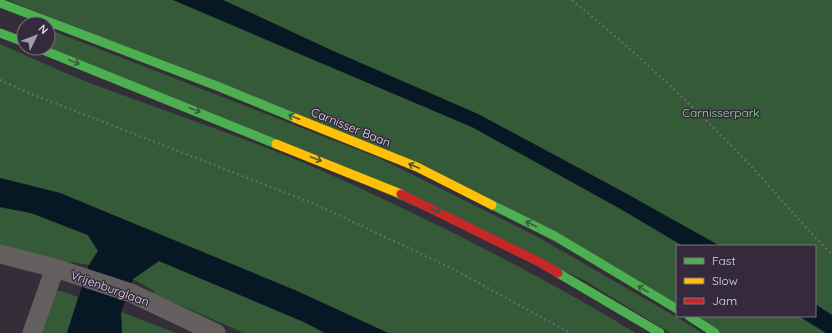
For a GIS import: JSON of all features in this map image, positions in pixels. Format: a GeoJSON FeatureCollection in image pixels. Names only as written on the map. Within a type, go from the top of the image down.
{"type":"FeatureCollection","features":[{"type":"Feature","properties":{"kind":"main road","name":"Carnisser Baan"},"geometry":{"type":"LineString","coordinates":[[0,3],[217,86],[417,167],[555,236],[676,308]]}},
{"type":"Feature","properties":{"kind":"main road"},"geometry":{"type":"LineString","coordinates":[[0,33],[16,39]]}},
{"type":"Feature","properties":{"kind":"main road"},"geometry":{"type":"LineString","coordinates":[[56,55],[401,194],[541,263],[660,333]]}},
{"type":"Feature","properties":{"kind":"main road"},"geometry":{"type":"LineString","coordinates":[[691,317],[715,333]]}},
{"type":"Feature","properties":{"kind":"street","name":"Vrijenburglaan"},"geometry":{"type":"LineString","coordinates":[[0,254],[55,268],[131,294],[207,331]]}},
{"type":"Feature","properties":{"kind":"street"},"geometry":{"type":"LineString","coordinates":[[32,333],[55,268]]}},
{"type":"Feature","properties":{"kind":"path"},"geometry":{"type":"LineString","coordinates":[[572,0],[614,34],[701,115],[832,254]]}},
{"type":"Feature","properties":{"kind":"path"},"geometry":{"type":"LineString","coordinates":[[0,80],[36,96],[317,205],[453,269],[570,333]]}},
{"type":"Feature","properties":{"kind":"green space"},"geometry":{"type":"Polygon","coordinates":[[[8,0],[173,0],[472,127],[619,208],[681,245],[676,245],[676,308],[416,166],[56,20],[56,16],[47,16],[8,0]]]}},
{"type":"Feature","properties":{"kind":"green space","name":"Carnisserpark"},"geometry":{"type":"Polygon","coordinates":[[[223,0],[832,0],[832,315],[816,305],[816,245],[718,245],[478,114],[333,51],[223,0]]]}},
{"type":"Feature","properties":{"kind":"green space"},"geometry":{"type":"Polygon","coordinates":[[[56,32],[379,158],[538,237],[702,333],[670,333],[582,279],[56,50],[56,32]]]}},
{"type":"Feature","properties":{"kind":"green space"},"geometry":{"type":"Polygon","coordinates":[[[0,44],[16,51],[16,56],[27,56],[90,83],[256,144],[353,185],[476,244],[557,287],[636,333],[388,333],[297,291],[60,193],[0,178],[0,44]]]}},
{"type":"Feature","properties":{"kind":"green space"},"geometry":{"type":"Polygon","coordinates":[[[0,207],[31,213],[88,235],[98,251],[89,265],[72,262],[59,264],[0,247],[0,207]]]}},
{"type":"Feature","properties":{"kind":"green space"},"geometry":{"type":"Polygon","coordinates":[[[159,261],[304,322],[325,333],[244,333],[154,294],[154,291],[133,279],[159,261]]]}},
{"type":"Feature","properties":{"kind":"green space"},"geometry":{"type":"Polygon","coordinates":[[[58,290],[78,297],[67,333],[39,333],[50,304],[58,290]]]}},
{"type":"Feature","properties":{"kind":"green space"},"geometry":{"type":"Polygon","coordinates":[[[121,312],[176,333],[122,333],[121,312]]]}},
{"type":"Feature","properties":{"kind":"green space"},"geometry":{"type":"Polygon","coordinates":[[[691,317],[801,317],[826,333],[716,333],[691,317]]]}},
{"type":"Feature","properties":{"kind":"water"},"geometry":{"type":"Polygon","coordinates":[[[173,0],[223,0],[333,51],[478,114],[718,245],[681,245],[619,208],[472,127],[173,0]]]}},
{"type":"Feature","properties":{"kind":"water"},"geometry":{"type":"Polygon","coordinates":[[[0,178],[60,193],[297,291],[388,333],[325,333],[304,322],[159,261],[133,279],[121,312],[122,333],[67,333],[89,265],[98,251],[88,235],[31,213],[0,207],[0,178]]]}},
{"type":"Feature","properties":{"kind":"water"},"geometry":{"type":"Polygon","coordinates":[[[816,305],[832,315],[832,333],[826,333],[801,317],[816,317],[816,305]]]}},
{"type":"Feature","properties":{"kind":"traffic: fast"},"geometry":{"type":"LineString","coordinates":[[0,3],[217,86],[295,118]]}},
{"type":"Feature","properties":{"kind":"traffic: fast"},"geometry":{"type":"LineString","coordinates":[[0,33],[16,39]]}},
{"type":"Feature","properties":{"kind":"traffic: fast"},"geometry":{"type":"LineString","coordinates":[[56,55],[276,144]]}},
{"type":"Feature","properties":{"kind":"traffic: fast"},"geometry":{"type":"LineString","coordinates":[[492,205],[555,236],[676,308]]}},
{"type":"Feature","properties":{"kind":"traffic: fast"},"geometry":{"type":"LineString","coordinates":[[558,273],[660,333]]}},
{"type":"Feature","properties":{"kind":"traffic: fast"},"geometry":{"type":"LineString","coordinates":[[691,317],[715,333]]}},
{"type":"Feature","properties":{"kind":"traffic: slow"},"geometry":{"type":"LineString","coordinates":[[295,118],[417,167],[492,205]]}},
{"type":"Feature","properties":{"kind":"traffic: slow"},"geometry":{"type":"LineString","coordinates":[[276,144],[401,194]]}},
{"type":"Feature","properties":{"kind":"traffic: jam"},"geometry":{"type":"LineString","coordinates":[[401,194],[541,263],[558,273]]}}]}
